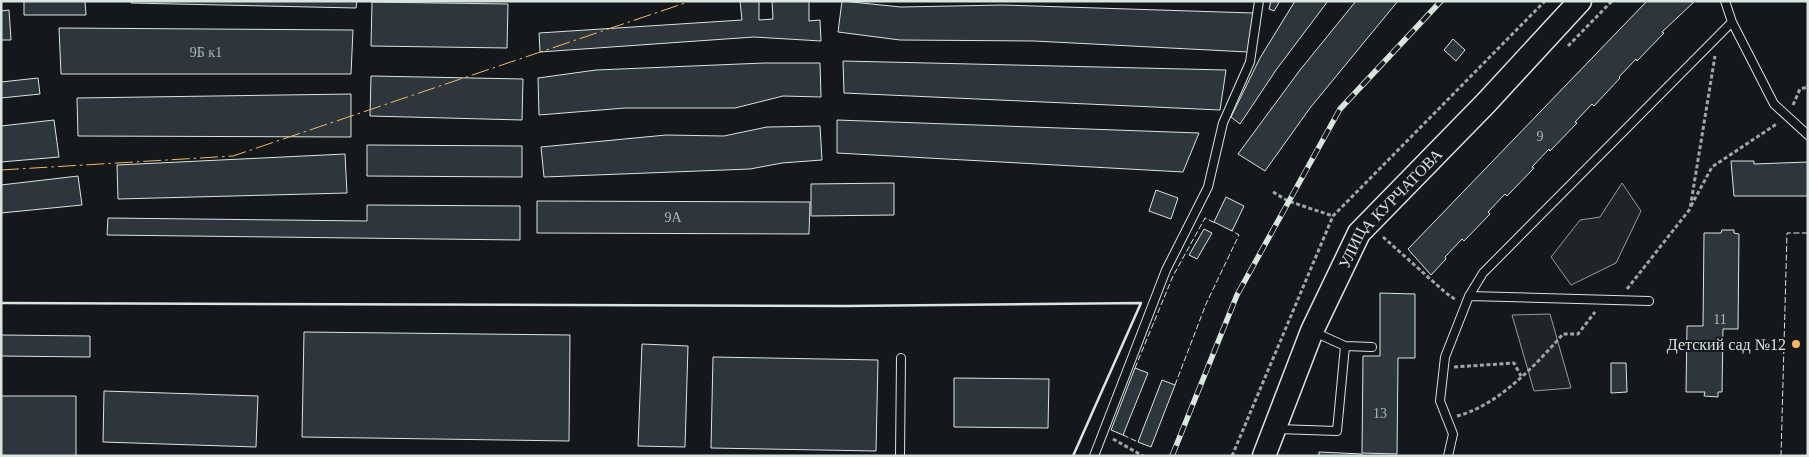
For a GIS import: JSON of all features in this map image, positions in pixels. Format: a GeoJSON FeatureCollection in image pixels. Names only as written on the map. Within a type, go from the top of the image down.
{"type":"FeatureCollection","features":[{"type":"Feature","properties":{"kind":"main road","name":"УЛИЦА КУРЧАТОВА"},"geometry":{"type":"LineString","coordinates":[[1264,456],[1312,331],[1359,233],[1486,102],[1580,1]]}},
{"type":"Feature","properties":{"kind":"lane"},"geometry":{"type":"LineString","coordinates":[[1094,456],[1166,270],[1208,187],[1223,123],[1250,62],[1259,1]]}},
{"type":"Feature","properties":{"kind":"lane"},"geometry":{"type":"LineString","coordinates":[[1725,1],[1732,22],[1774,104],[1808,135]]}},
{"type":"Feature","properties":{"kind":"lane"},"geometry":{"type":"LineString","coordinates":[[1448,456],[1452,434],[1440,401],[1445,357],[1469,296],[1485,270],[1732,22]]}},
{"type":"Feature","properties":{"kind":"lane"},"geometry":{"type":"LineString","coordinates":[[1469,296],[1650,301]]}},
{"type":"Feature","properties":{"kind":"lane"},"geometry":{"type":"LineString","coordinates":[[1312,331],[1345,346],[1372,347]]}},
{"type":"Feature","properties":{"kind":"lane"},"geometry":{"type":"LineString","coordinates":[[1275,429],[1337,431],[1345,346]]}},
{"type":"Feature","properties":{"kind":"lane"},"geometry":{"type":"LineString","coordinates":[[900,456],[901,358]]}},
{"type":"Feature","properties":{"kind":"path"},"geometry":{"type":"LineString","coordinates":[[1564,51],[1612,1]]}},
{"type":"Feature","properties":{"kind":"path"},"geometry":{"type":"LineString","coordinates":[[1690,209],[1718,36]]}},
{"type":"Feature","properties":{"kind":"path"},"geometry":{"type":"LineString","coordinates":[[1620,300],[1690,209],[1712,167],[1788,116],[1800,90],[1808,87]]}},
{"type":"Feature","properties":{"kind":"path"},"geometry":{"type":"LineString","coordinates":[[1273,192],[1288,201],[1333,216]]}},
{"type":"Feature","properties":{"kind":"path"},"geometry":{"type":"LineString","coordinates":[[1378,244],[1388,231]]}},
{"type":"Feature","properties":{"kind":"path"},"geometry":{"type":"LineString","coordinates":[[1383,237],[1446,294],[1465,306]]}},
{"type":"Feature","properties":{"kind":"path"},"geometry":{"type":"LineString","coordinates":[[1447,419],[1475,412],[1534,366],[1563,334],[1578,334],[1605,299]]}},
{"type":"Feature","properties":{"kind":"path"},"geometry":{"type":"LineString","coordinates":[[1444,368],[1514,362],[1522,376]]}},
{"type":"Feature","properties":{"kind":"path"},"geometry":{"type":"LineString","coordinates":[[1103,433],[1137,455],[1143,456]]}},
{"type":"Feature","properties":{"kind":"shaded area"},"geometry":{"type":"Polygon","coordinates":[[[1622,183],[1641,211],[1616,263],[1571,285],[1551,257],[1580,220],[1600,217],[1622,183]]]}},
{"type":"Feature","properties":{"kind":"shaded area"},"geometry":{"type":"Polygon","coordinates":[[[1550,314],[1571,388],[1534,391],[1512,315],[1550,314]]]}},
{"type":"Feature","properties":{"kind":"building"},"geometry":{"type":"Polygon","coordinates":[[[24,1],[85,1],[86,15],[24,15],[24,1]]]}},
{"type":"Feature","properties":{"kind":"building"},"geometry":{"type":"Polygon","coordinates":[[[131,1],[357,1],[356,8],[131,3],[131,1]]]}},
{"type":"Feature","properties":{"kind":"building"},"geometry":{"type":"Polygon","coordinates":[[[740,1],[759,1],[759,20],[773,19],[772,1],[809,1],[809,21],[820,20],[821,41],[754,37],[540,52],[539,33],[742,20],[740,1]]]}},
{"type":"Feature","properties":{"kind":"building"},"geometry":{"type":"Polygon","coordinates":[[[842,1],[901,7],[1003,5],[1253,13],[1248,52],[1034,41],[900,40],[838,32],[842,1]]]}},
{"type":"Feature","properties":{"kind":"building"},"geometry":{"type":"Polygon","coordinates":[[[1271,1],[1280,1],[1274,11],[1269,9],[1271,1]]]}},
{"type":"Feature","properties":{"kind":"building"},"geometry":{"type":"Polygon","coordinates":[[[1295,1],[1328,1],[1276,70],[1240,124],[1231,117],[1260,58],[1295,1]]]}},
{"type":"Feature","properties":{"kind":"building"},"geometry":{"type":"Polygon","coordinates":[[[1356,1],[1398,1],[1310,108],[1265,171],[1238,154],[1300,70],[1356,1]]]}},
{"type":"Feature","properties":{"kind":"building"},"geometry":{"type":"Polygon","coordinates":[[[1647,1],[1695,1],[1662,32],[1664,33],[1637,61],[1636,59],[1594,106],[1592,104],[1575,122],[1577,123],[1550,151],[1549,149],[1507,196],[1505,194],[1488,212],[1490,214],[1464,241],[1462,239],[1431,275],[1408,249],[1647,1]]]}},
{"type":"Feature","properties":{"kind":"building"},"geometry":{"type":"Polygon","coordinates":[[[372,2],[508,4],[507,48],[371,46],[372,2]]]}},
{"type":"Feature","properties":{"kind":"building"},"geometry":{"type":"Polygon","coordinates":[[[9,10],[11,40],[1,40],[1,11],[9,10]]]}},
{"type":"Feature","properties":{"kind":"building"},"geometry":{"type":"Polygon","coordinates":[[[59,28],[353,30],[351,74],[61,74],[59,28]]]}},
{"type":"Feature","properties":{"kind":"building"},"geometry":{"type":"Polygon","coordinates":[[[1453,39],[1465,50],[1456,61],[1444,50],[1453,39]]]}},
{"type":"Feature","properties":{"kind":"building"},"geometry":{"type":"Polygon","coordinates":[[[843,61],[1226,70],[1220,110],[844,93],[843,61]]]}},
{"type":"Feature","properties":{"kind":"building"},"geometry":{"type":"Polygon","coordinates":[[[764,63],[820,63],[821,97],[783,96],[735,108],[625,108],[539,115],[538,78],[596,70],[764,63]]]}},
{"type":"Feature","properties":{"kind":"building"},"geometry":{"type":"Polygon","coordinates":[[[371,76],[523,79],[522,120],[370,116],[371,76]]]}},
{"type":"Feature","properties":{"kind":"building"},"geometry":{"type":"Polygon","coordinates":[[[38,78],[40,94],[1,98],[1,82],[38,78]]]}},
{"type":"Feature","properties":{"kind":"building"},"geometry":{"type":"Polygon","coordinates":[[[351,94],[351,137],[78,136],[77,98],[351,94]]]}},
{"type":"Feature","properties":{"kind":"building"},"geometry":{"type":"Polygon","coordinates":[[[54,120],[59,157],[1,162],[1,126],[54,120]]]}},
{"type":"Feature","properties":{"kind":"building"},"geometry":{"type":"Polygon","coordinates":[[[837,120],[1199,133],[1183,172],[837,153],[837,120]]]}},
{"type":"Feature","properties":{"kind":"building"},"geometry":{"type":"Polygon","coordinates":[[[820,126],[822,160],[782,163],[750,169],[544,177],[541,147],[666,135],[724,136],[767,127],[820,126]]]}},
{"type":"Feature","properties":{"kind":"building"},"geometry":{"type":"Polygon","coordinates":[[[367,145],[522,146],[522,177],[367,176],[367,145]]]}},
{"type":"Feature","properties":{"kind":"building"},"geometry":{"type":"Polygon","coordinates":[[[345,154],[347,193],[118,199],[117,165],[345,154]]]}},
{"type":"Feature","properties":{"kind":"building"},"geometry":{"type":"Polygon","coordinates":[[[1731,161],[1754,161],[1754,164],[1808,162],[1808,196],[1734,196],[1731,161]]]}},
{"type":"Feature","properties":{"kind":"building"},"geometry":{"type":"Polygon","coordinates":[[[78,176],[82,205],[1,213],[1,185],[78,176]]]}},
{"type":"Feature","properties":{"kind":"building"},"geometry":{"type":"Polygon","coordinates":[[[894,183],[894,215],[811,216],[811,184],[894,183]]]}},
{"type":"Feature","properties":{"kind":"building"},"geometry":{"type":"Polygon","coordinates":[[[1156,190],[1178,198],[1171,219],[1149,211],[1156,190]]]}},
{"type":"Feature","properties":{"kind":"building"},"geometry":{"type":"Polygon","coordinates":[[[1226,197],[1244,206],[1232,231],[1214,222],[1226,197]]]}},
{"type":"Feature","properties":{"kind":"building"},"geometry":{"type":"Polygon","coordinates":[[[537,201],[810,202],[809,234],[537,233],[537,201]]]}},
{"type":"Feature","properties":{"kind":"building"},"geometry":{"type":"Polygon","coordinates":[[[367,205],[520,206],[520,240],[107,235],[108,218],[367,221],[367,205]]]}},
{"type":"Feature","properties":{"kind":"building"},"geometry":{"type":"Polygon","coordinates":[[[1204,229],[1212,233],[1197,259],[1189,255],[1204,229]]]}},
{"type":"Feature","properties":{"kind":"building"},"geometry":{"type":"Polygon","coordinates":[[[1722,230],[1734,230],[1734,233],[1739,234],[1738,329],[1723,329],[1722,392],[1718,392],[1718,397],[1704,396],[1705,392],[1686,392],[1687,326],[1703,326],[1704,233],[1721,233],[1722,230]]]}},
{"type":"Feature","properties":{"kind":"building"},"geometry":{"type":"Polygon","coordinates":[[[1380,293],[1415,294],[1415,358],[1398,358],[1397,454],[1362,453],[1363,356],[1380,356],[1380,293]]]}},
{"type":"Feature","properties":{"kind":"building"},"geometry":{"type":"Polygon","coordinates":[[[304,332],[570,335],[569,441],[302,437],[304,332]]]}},
{"type":"Feature","properties":{"kind":"building"},"geometry":{"type":"Polygon","coordinates":[[[1,335],[90,336],[90,357],[1,356],[1,335]]]}},
{"type":"Feature","properties":{"kind":"building"},"geometry":{"type":"Polygon","coordinates":[[[642,344],[688,346],[685,447],[638,446],[642,344]]]}},
{"type":"Feature","properties":{"kind":"building"},"geometry":{"type":"Polygon","coordinates":[[[713,357],[878,360],[876,451],[711,448],[713,357]]]}},
{"type":"Feature","properties":{"kind":"building"},"geometry":{"type":"Polygon","coordinates":[[[1611,363],[1626,363],[1627,392],[1611,393],[1611,363]]]}},
{"type":"Feature","properties":{"kind":"building"},"geometry":{"type":"Polygon","coordinates":[[[1135,368],[1148,373],[1123,435],[1111,430],[1135,368]]]}},
{"type":"Feature","properties":{"kind":"building"},"geometry":{"type":"Polygon","coordinates":[[[954,378],[1049,379],[1048,428],[954,427],[954,378]]]}},
{"type":"Feature","properties":{"kind":"building"},"geometry":{"type":"Polygon","coordinates":[[[1162,380],[1175,385],[1151,447],[1138,442],[1162,380]]]}},
{"type":"Feature","properties":{"kind":"building"},"geometry":{"type":"Polygon","coordinates":[[[104,391],[258,396],[256,447],[103,442],[104,391]]]}},
{"type":"Feature","properties":{"kind":"building"},"geometry":{"type":"Polygon","coordinates":[[[1,396],[76,396],[76,456],[1,456],[1,396]]]}},
{"type":"Feature","properties":{"kind":"building"},"geometry":{"type":"Polygon","coordinates":[[[1319,452],[1362,454],[1362,456],[1319,456],[1319,452]]]}},
{"type":"Feature","properties":{"kind":"railway"},"geometry":{"type":"LineString","coordinates":[[1172,456],[1237,295],[1340,109],[1441,1]]}},
{"type":"Feature","properties":{"kind":"fence"},"geometry":{"type":"LineString","coordinates":[[1135,368],[1173,276],[1205,218],[1215,223]]}},
{"type":"Feature","properties":{"kind":"fence"},"geometry":{"type":"LineString","coordinates":[[1175,385],[1206,304],[1239,235],[1231,230]]}},
{"type":"Feature","properties":{"kind":"fence"},"geometry":{"type":"LineString","coordinates":[[1781,456],[1787,233],[1808,233]]}},
{"type":"Feature","properties":{"kind":"fence"},"geometry":{"type":"LineString","coordinates":[[1123,435],[1138,442]]}},
{"type":"Feature","properties":{"kind":"wall"},"geometry":{"type":"LineString","coordinates":[[1,303],[846,306],[1141,303],[1073,456]]}},
{"type":"Feature","properties":{"kind":"power"},"geometry":{"type":"LineString","coordinates":[[1,170],[233,156],[691,1]]}},
{"type":"Feature","properties":{"kind":"place","name":"Детский сад №12"},"geometry":{"type":"Point","coordinates":[1796,344]}}]}
